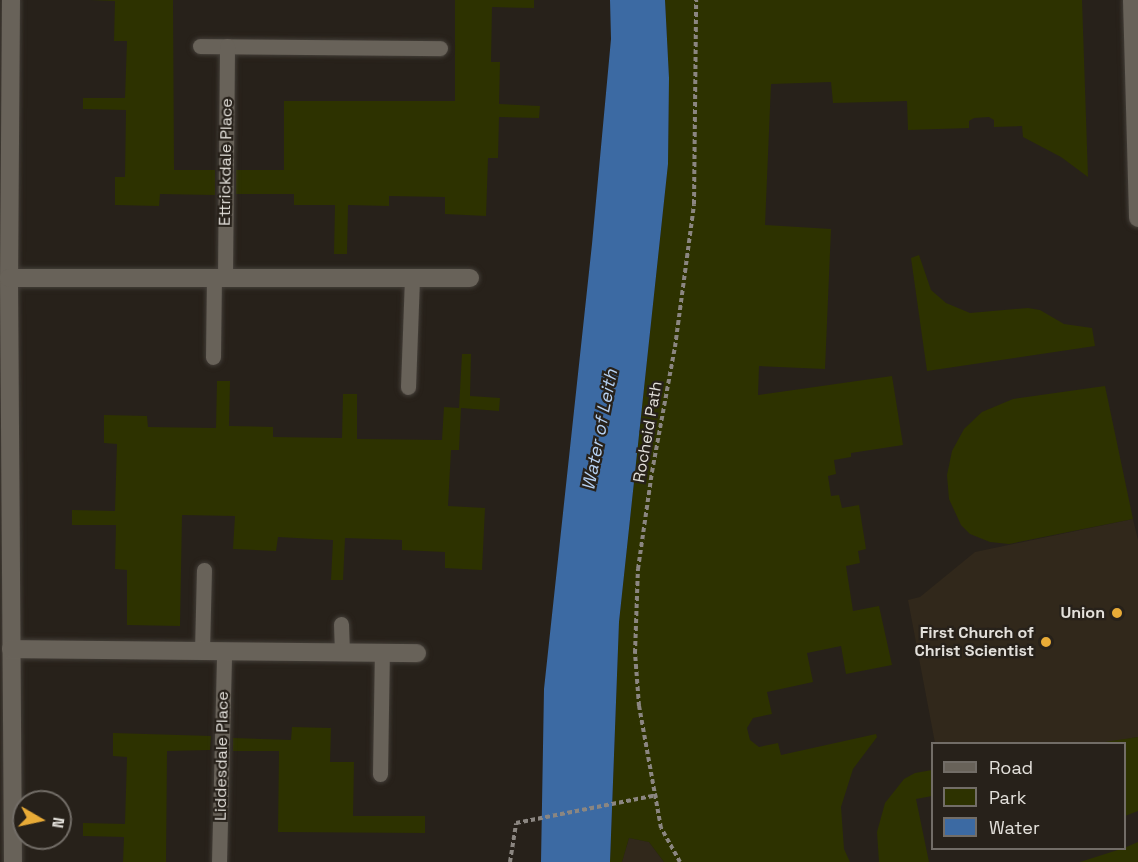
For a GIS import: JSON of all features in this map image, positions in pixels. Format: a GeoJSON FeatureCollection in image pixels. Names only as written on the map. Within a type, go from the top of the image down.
{"type":"FeatureCollection","features":[{"type":"Feature","properties":{"kind":"street"},"geometry":{"type":"LineString","coordinates":[[11,0],[9,278],[11,649],[6,682],[13,862]]}},
{"type":"Feature","properties":{"kind":"street"},"geometry":{"type":"LineString","coordinates":[[1132,0],[1138,218]]}},
{"type":"Feature","properties":{"kind":"street"},"geometry":{"type":"LineString","coordinates":[[9,278],[470,279]]}},
{"type":"Feature","properties":{"kind":"street"},"geometry":{"type":"LineString","coordinates":[[11,649],[417,653]]}},
{"type":"Feature","properties":{"kind":"lane"},"geometry":{"type":"LineString","coordinates":[[200,46],[440,48]]}},
{"type":"Feature","properties":{"kind":"lane","name":"Ettrickdale Place"},"geometry":{"type":"LineString","coordinates":[[213,357],[219,278],[227,46]]}},
{"type":"Feature","properties":{"kind":"lane"},"geometry":{"type":"LineString","coordinates":[[408,387],[412,279]]}},
{"type":"Feature","properties":{"kind":"lane"},"geometry":{"type":"LineString","coordinates":[[202,651],[204,570]]}},
{"type":"Feature","properties":{"kind":"lane"},"geometry":{"type":"LineString","coordinates":[[341,624],[342,652]]}},
{"type":"Feature","properties":{"kind":"lane","name":"Liddesdale Place"},"geometry":{"type":"LineString","coordinates":[[219,862],[224,651]]}},
{"type":"Feature","properties":{"kind":"lane"},"geometry":{"type":"LineString","coordinates":[[380,774],[382,652]]}},
{"type":"Feature","properties":{"kind":"path","name":"Rocheid Path"},"geometry":{"type":"LineString","coordinates":[[680,862],[661,828],[657,795],[648,764],[638,696],[635,653],[638,569],[652,472],[675,347],[694,204],[696,0]]}},
{"type":"Feature","properties":{"kind":"path"},"geometry":{"type":"LineString","coordinates":[[510,862],[516,824],[657,795]]}},
{"type":"Feature","properties":{"kind":"shaded area"},"geometry":{"type":"Polygon","coordinates":[[[1133,519],[1138,540],[1138,737],[1109,742],[935,742],[908,600],[920,597],[975,552],[1133,519]]]}},
{"type":"Feature","properties":{"kind":"shaded area"},"geometry":{"type":"Polygon","coordinates":[[[629,838],[649,842],[664,862],[622,862],[629,838]]]}},
{"type":"Feature","properties":{"kind":"green space"},"geometry":{"type":"Polygon","coordinates":[[[90,0],[173,0],[174,170],[215,170],[215,195],[160,194],[159,206],[115,205],[115,177],[125,177],[126,110],[83,109],[83,98],[125,98],[127,41],[114,41],[115,1],[90,0]]]}},
{"type":"Feature","properties":{"kind":"green space"},"geometry":{"type":"Polygon","coordinates":[[[455,0],[534,0],[534,8],[492,7],[491,62],[500,62],[499,104],[540,106],[539,118],[499,117],[498,158],[488,158],[486,216],[445,214],[445,197],[389,196],[389,206],[348,205],[347,254],[334,254],[335,205],[294,205],[294,194],[236,194],[236,170],[284,170],[284,101],[455,101],[455,0]]]}},
{"type":"Feature","properties":{"kind":"green space"},"geometry":{"type":"Polygon","coordinates":[[[665,0],[1082,0],[1088,177],[1061,157],[1023,137],[1022,126],[994,127],[994,120],[989,117],[974,118],[969,121],[969,128],[908,130],[907,101],[833,103],[831,82],[771,84],[765,225],[831,229],[825,369],[759,366],[758,395],[892,376],[903,445],[851,453],[851,457],[834,460],[836,474],[828,476],[831,496],[839,495],[842,508],[859,505],[866,549],[858,551],[860,563],[846,566],[853,611],[879,606],[892,665],[846,674],[841,646],[807,653],[813,682],[767,692],[772,714],[753,718],[747,728],[750,740],[759,747],[778,743],[781,755],[876,734],[877,737],[853,769],[841,807],[844,849],[850,862],[664,862],[649,842],[629,838],[622,862],[610,862],[619,622],[668,164],[669,78],[665,0]]]}},
{"type":"Feature","properties":{"kind":"green space"},"geometry":{"type":"Polygon","coordinates":[[[919,255],[931,290],[946,303],[970,313],[1028,308],[1040,310],[1064,324],[1092,328],[1095,346],[927,371],[911,258],[919,255]]]}},
{"type":"Feature","properties":{"kind":"green space"},"geometry":{"type":"Polygon","coordinates":[[[462,354],[471,354],[470,396],[500,398],[499,411],[461,408],[459,450],[451,450],[448,506],[485,508],[482,570],[445,568],[445,552],[402,550],[402,540],[345,538],[343,580],[331,580],[333,540],[278,537],[276,551],[233,549],[235,516],[182,515],[180,626],[127,625],[127,570],[115,569],[116,525],[72,525],[72,510],[115,511],[117,444],[104,443],[104,415],[147,416],[148,427],[216,428],[217,381],[230,381],[229,426],[273,427],[273,437],[342,438],[343,394],[357,394],[357,439],[442,440],[444,407],[459,408],[462,354]]]}},
{"type":"Feature","properties":{"kind":"green space"},"geometry":{"type":"Polygon","coordinates":[[[1105,386],[1133,519],[1009,544],[990,542],[970,534],[961,525],[949,499],[947,475],[952,451],[964,429],[982,412],[1013,399],[1105,386]]]}},
{"type":"Feature","properties":{"kind":"green space"},"geometry":{"type":"Polygon","coordinates":[[[292,727],[331,728],[330,762],[354,762],[353,816],[425,816],[425,833],[278,832],[279,751],[233,751],[233,738],[291,740],[292,727]]]}},
{"type":"Feature","properties":{"kind":"green space"},"geometry":{"type":"Polygon","coordinates":[[[113,733],[211,736],[210,750],[167,751],[166,862],[123,862],[124,837],[83,836],[83,823],[125,824],[127,757],[113,756],[113,733]]]}},
{"type":"Feature","properties":{"kind":"green space"},"geometry":{"type":"Polygon","coordinates":[[[1138,737],[1138,811],[1126,816],[1126,742],[1105,742],[1138,737]]]}},
{"type":"Feature","properties":{"kind":"green space"},"geometry":{"type":"Polygon","coordinates":[[[931,770],[931,796],[916,799],[929,862],[879,862],[877,832],[885,803],[904,779],[915,773],[931,770]]]}},
{"type":"Feature","properties":{"kind":"green space"},"geometry":{"type":"Polygon","coordinates":[[[1138,842],[1138,862],[1080,862],[1118,850],[1126,850],[1126,847],[1138,842]]]}},
{"type":"Feature","properties":{"kind":"water","name":"Water of Leith"},"geometry":{"type":"Polygon","coordinates":[[[610,0],[665,0],[669,78],[668,164],[619,622],[610,862],[541,862],[544,689],[592,244],[611,39],[610,0]]]}},
{"type":"Feature","properties":{"kind":"place","name":"Union"},"geometry":{"type":"Point","coordinates":[1117,613]}},
{"type":"Feature","properties":{"kind":"place","name":"First Church of Christ Scientist"},"geometry":{"type":"Point","coordinates":[1046,642]}}]}
